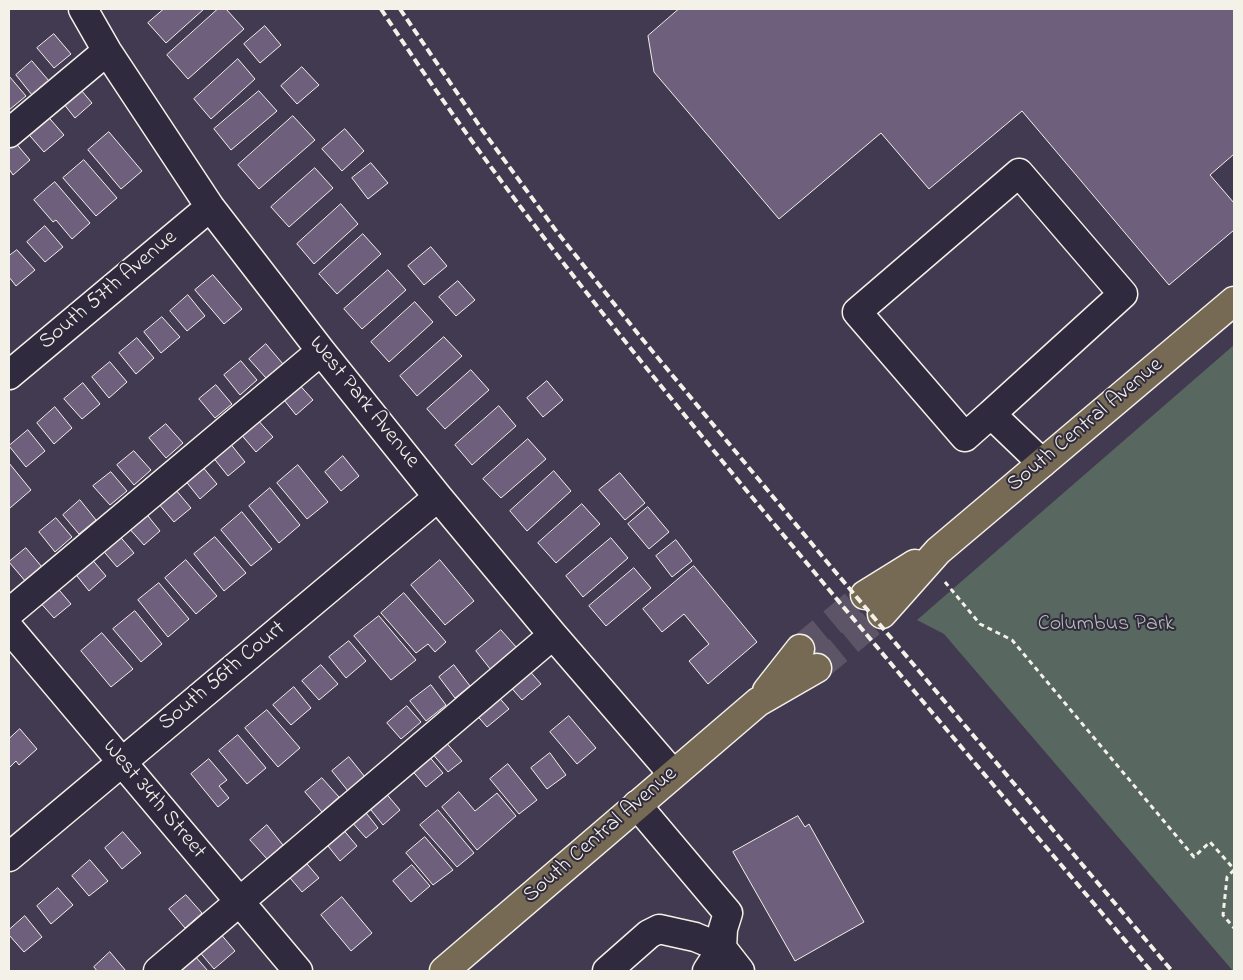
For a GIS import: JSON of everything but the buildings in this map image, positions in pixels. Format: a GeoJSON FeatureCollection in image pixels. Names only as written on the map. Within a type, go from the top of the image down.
{"type":"FeatureCollection","features":[{"type":"Feature","properties":{"kind":"main road","name":"South Central Avenue"},"geometry":{"type":"LineString","coordinates":[[874,604],[1234,301]]}},
{"type":"Feature","properties":{"kind":"main road","name":"South Central Avenue"},"geometry":{"type":"LineString","coordinates":[[444,971],[809,659]]}},
{"type":"Feature","properties":{"kind":"street","name":"West Park Avenue"},"geometry":{"type":"LineString","coordinates":[[83,9],[107,51],[210,207],[321,351],[438,497],[673,774]]}},
{"type":"Feature","properties":{"kind":"street"},"geometry":{"type":"LineString","coordinates":[[9,133],[107,51]]}},
{"type":"Feature","properties":{"kind":"street"},"geometry":{"type":"LineString","coordinates":[[1018,173],[1123,294],[991,414],[965,437],[857,312],[1018,173]]}},
{"type":"Feature","properties":{"kind":"street","name":"South 57th Avenue"},"geometry":{"type":"LineString","coordinates":[[9,375],[210,207]]}},
{"type":"Feature","properties":{"kind":"street"},"geometry":{"type":"LineString","coordinates":[[9,613],[321,351]]}},
{"type":"Feature","properties":{"kind":"street"},"geometry":{"type":"LineString","coordinates":[[991,414],[1042,463]]}},
{"type":"Feature","properties":{"kind":"street","name":"South 56th Court"},"geometry":{"type":"LineString","coordinates":[[9,857],[438,497]]}},
{"type":"Feature","properties":{"kind":"street","name":"West 34th Street"},"geometry":{"type":"LineString","coordinates":[[9,628],[298,971]]}},
{"type":"Feature","properties":{"kind":"street"},"geometry":{"type":"LineString","coordinates":[[158,971],[553,634]]}},
{"type":"Feature","properties":{"kind":"street"},"geometry":{"type":"LineString","coordinates":[[637,805],[728,913],[723,929],[722,948],[707,971]]}},
{"type":"Feature","properties":{"kind":"street"},"geometry":{"type":"LineString","coordinates":[[606,971],[649,934],[659,929],[695,937],[722,948],[740,971]]}},
{"type":"Feature","properties":{"kind":"path"},"geometry":{"type":"LineString","coordinates":[[944,582],[980,624],[1012,640],[1194,857],[1210,842],[1234,870],[1227,877],[1223,915],[1234,928]]}},
{"type":"Feature","properties":{"kind":"green space","name":"Columbus Park"},"geometry":{"type":"Polygon","coordinates":[[[1234,345],[1233,971],[944,634],[917,620],[1234,345]]]}},
{"type":"Feature","properties":{"kind":"tunnel"},"geometry":{"type":"LineString","coordinates":[[800,649],[865,595]]}},
{"type":"Feature","properties":{"kind":"tunnel"},"geometry":{"type":"LineString","coordinates":[[817,668],[882,614]]}},
{"type":"Feature","properties":{"kind":"railway"},"geometry":{"type":"LineString","coordinates":[[381,9],[469,137],[609,321],[805,561],[1151,971]]}},
{"type":"Feature","properties":{"kind":"railway"},"geometry":{"type":"LineString","coordinates":[[400,9],[483,131],[557,232],[639,335],[822,556],[1172,971]]}}]}
